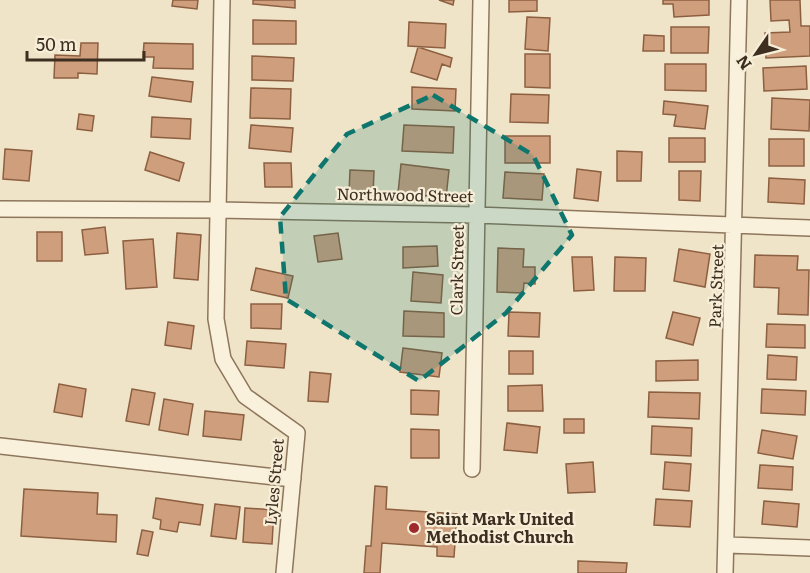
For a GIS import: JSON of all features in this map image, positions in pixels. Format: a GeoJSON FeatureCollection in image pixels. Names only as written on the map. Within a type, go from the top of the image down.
{"type":"FeatureCollection","features":[{"type":"Feature","properties":{"kind":"street"},"geometry":{"type":"LineString","coordinates":[[219,210],[222,0]]}},
{"type":"Feature","properties":{"kind":"street","name":"Clark Street"},"geometry":{"type":"LineString","coordinates":[[472,469],[481,0]]}},
{"type":"Feature","properties":{"kind":"street","name":"Park Street"},"geometry":{"type":"LineString","coordinates":[[725,573],[739,0]]}},
{"type":"Feature","properties":{"kind":"street","name":"Northwood Street"},"geometry":{"type":"LineString","coordinates":[[0,209],[476,215],[810,228]]}},
{"type":"Feature","properties":{"kind":"street","name":"Lyles Street"},"geometry":{"type":"LineString","coordinates":[[219,210],[216,319],[223,359],[245,396],[297,433],[284,573]]}},
{"type":"Feature","properties":{"kind":"street"},"geometry":{"type":"LineString","coordinates":[[0,446],[293,479]]}},
{"type":"Feature","properties":{"kind":"street"},"geometry":{"type":"LineString","coordinates":[[727,546],[810,548]]}},
{"type":"Feature","properties":{"kind":"highlighted area"},"geometry":{"type":"Polygon","coordinates":[[[433,95],[533,155],[572,235],[506,313],[419,381],[286,299],[280,217],[347,134],[433,95]]]}},
{"type":"Feature","properties":{"kind":"building"},"geometry":{"type":"Polygon","coordinates":[[[173,0],[198,0],[197,9],[172,6],[173,0]]]}},
{"type":"Feature","properties":{"kind":"building"},"geometry":{"type":"Polygon","coordinates":[[[253,0],[295,0],[295,8],[253,4],[253,0]]]}},
{"type":"Feature","properties":{"kind":"building"},"geometry":{"type":"Polygon","coordinates":[[[439,0],[454,0],[453,5],[439,0]]]}},
{"type":"Feature","properties":{"kind":"building"},"geometry":{"type":"Polygon","coordinates":[[[509,0],[537,0],[537,11],[509,12],[509,0]]]}},
{"type":"Feature","properties":{"kind":"building"},"geometry":{"type":"Polygon","coordinates":[[[663,0],[709,0],[709,15],[674,17],[673,4],[663,4],[663,0]]]}},
{"type":"Feature","properties":{"kind":"building"},"geometry":{"type":"Polygon","coordinates":[[[770,0],[800,0],[801,26],[810,26],[810,56],[766,58],[765,33],[790,32],[789,20],[771,21],[770,0]]]}},
{"type":"Feature","properties":{"kind":"building"},"geometry":{"type":"Polygon","coordinates":[[[527,17],[550,18],[548,51],[525,49],[527,17]]]}},
{"type":"Feature","properties":{"kind":"building"},"geometry":{"type":"Polygon","coordinates":[[[253,20],[296,21],[296,44],[253,44],[253,20]]]}},
{"type":"Feature","properties":{"kind":"building"},"geometry":{"type":"Polygon","coordinates":[[[409,22],[446,24],[445,48],[408,46],[409,22]]]}},
{"type":"Feature","properties":{"kind":"building"},"geometry":{"type":"Polygon","coordinates":[[[671,27],[709,27],[708,53],[671,53],[671,27]]]}},
{"type":"Feature","properties":{"kind":"building"},"geometry":{"type":"Polygon","coordinates":[[[644,35],[664,36],[664,51],[643,51],[644,35]]]}},
{"type":"Feature","properties":{"kind":"building"},"geometry":{"type":"Polygon","coordinates":[[[81,43],[98,43],[97,74],[78,73],[78,78],[54,78],[55,55],[80,56],[81,43]]]}},
{"type":"Feature","properties":{"kind":"building"},"geometry":{"type":"Polygon","coordinates":[[[144,43],[193,44],[193,69],[153,68],[154,57],[143,57],[144,43]]]}},
{"type":"Feature","properties":{"kind":"building"},"geometry":{"type":"Polygon","coordinates":[[[418,47],[452,58],[450,67],[442,64],[437,80],[411,72],[418,47]]]}},
{"type":"Feature","properties":{"kind":"building"},"geometry":{"type":"Polygon","coordinates":[[[525,54],[550,54],[550,88],[525,87],[525,54]]]}},
{"type":"Feature","properties":{"kind":"building"},"geometry":{"type":"Polygon","coordinates":[[[252,56],[294,58],[293,81],[252,80],[252,56]]]}},
{"type":"Feature","properties":{"kind":"building"},"geometry":{"type":"Polygon","coordinates":[[[665,64],[706,64],[706,91],[665,90],[665,64]]]}},
{"type":"Feature","properties":{"kind":"building"},"geometry":{"type":"Polygon","coordinates":[[[806,66],[807,89],[764,91],[763,68],[806,66]]]}},
{"type":"Feature","properties":{"kind":"building"},"geometry":{"type":"Polygon","coordinates":[[[152,77],[193,82],[191,102],[149,96],[152,77]]]}},
{"type":"Feature","properties":{"kind":"building"},"geometry":{"type":"Polygon","coordinates":[[[412,87],[456,89],[455,111],[412,109],[412,87]]]}},
{"type":"Feature","properties":{"kind":"building"},"geometry":{"type":"Polygon","coordinates":[[[251,88],[291,89],[290,119],[250,118],[251,88]]]}},
{"type":"Feature","properties":{"kind":"building"},"geometry":{"type":"Polygon","coordinates":[[[511,94],[549,95],[548,123],[510,122],[511,94]]]}},
{"type":"Feature","properties":{"kind":"building"},"geometry":{"type":"Polygon","coordinates":[[[772,98],[810,100],[809,131],[771,129],[772,98]]]}},
{"type":"Feature","properties":{"kind":"building"},"geometry":{"type":"Polygon","coordinates":[[[664,101],[708,106],[705,129],[674,126],[676,115],[663,114],[664,101]]]}},
{"type":"Feature","properties":{"kind":"building"},"geometry":{"type":"Polygon","coordinates":[[[79,114],[94,116],[92,131],[77,129],[79,114]]]}},
{"type":"Feature","properties":{"kind":"building"},"geometry":{"type":"Polygon","coordinates":[[[152,117],[191,119],[190,139],[151,137],[152,117]]]}},
{"type":"Feature","properties":{"kind":"building"},"geometry":{"type":"Polygon","coordinates":[[[251,125],[293,128],[291,152],[249,148],[251,125]]]}},
{"type":"Feature","properties":{"kind":"building"},"geometry":{"type":"Polygon","coordinates":[[[404,125],[454,127],[453,153],[402,151],[404,125]]]}},
{"type":"Feature","properties":{"kind":"building"},"geometry":{"type":"Polygon","coordinates":[[[505,136],[550,136],[550,163],[505,163],[505,136]]]}},
{"type":"Feature","properties":{"kind":"building"},"geometry":{"type":"Polygon","coordinates":[[[669,138],[705,138],[705,162],[669,162],[669,138]]]}},
{"type":"Feature","properties":{"kind":"building"},"geometry":{"type":"Polygon","coordinates":[[[769,139],[804,139],[804,166],[769,166],[769,139]]]}},
{"type":"Feature","properties":{"kind":"building"},"geometry":{"type":"Polygon","coordinates":[[[5,149],[32,151],[29,181],[3,179],[5,149]]]}},
{"type":"Feature","properties":{"kind":"building"},"geometry":{"type":"Polygon","coordinates":[[[617,151],[642,152],[641,181],[617,181],[617,151]]]}},
{"type":"Feature","properties":{"kind":"building"},"geometry":{"type":"Polygon","coordinates":[[[150,152],[184,163],[179,181],[145,170],[150,152]]]}},
{"type":"Feature","properties":{"kind":"building"},"geometry":{"type":"Polygon","coordinates":[[[264,163],[291,163],[292,187],[265,187],[264,163]]]}},
{"type":"Feature","properties":{"kind":"building"},"geometry":{"type":"Polygon","coordinates":[[[401,164],[449,170],[446,198],[398,193],[401,164]]]}},
{"type":"Feature","properties":{"kind":"building"},"geometry":{"type":"Polygon","coordinates":[[[577,169],[601,172],[598,201],[574,198],[577,169]]]}},
{"type":"Feature","properties":{"kind":"building"},"geometry":{"type":"Polygon","coordinates":[[[350,170],[374,171],[373,195],[349,193],[350,170]]]}},
{"type":"Feature","properties":{"kind":"building"},"geometry":{"type":"Polygon","coordinates":[[[679,171],[701,171],[700,201],[679,200],[679,171]]]}},
{"type":"Feature","properties":{"kind":"building"},"geometry":{"type":"Polygon","coordinates":[[[505,172],[544,174],[542,200],[503,198],[505,172]]]}},
{"type":"Feature","properties":{"kind":"building"},"geometry":{"type":"Polygon","coordinates":[[[769,178],[805,180],[804,204],[768,202],[769,178]]]}},
{"type":"Feature","properties":{"kind":"building"},"geometry":{"type":"Polygon","coordinates":[[[105,227],[108,253],[85,255],[82,230],[105,227]]]}},
{"type":"Feature","properties":{"kind":"building"},"geometry":{"type":"Polygon","coordinates":[[[37,232],[62,232],[62,261],[37,261],[37,232]]]}},
{"type":"Feature","properties":{"kind":"building"},"geometry":{"type":"Polygon","coordinates":[[[177,233],[201,235],[198,280],[174,278],[177,233]]]}},
{"type":"Feature","properties":{"kind":"building"},"geometry":{"type":"Polygon","coordinates":[[[338,233],[342,259],[318,262],[314,236],[338,233]]]}},
{"type":"Feature","properties":{"kind":"building"},"geometry":{"type":"Polygon","coordinates":[[[153,239],[157,287],[126,289],[123,241],[153,239]]]}},
{"type":"Feature","properties":{"kind":"building"},"geometry":{"type":"Polygon","coordinates":[[[437,246],[438,266],[403,268],[403,247],[437,246]]]}},
{"type":"Feature","properties":{"kind":"building"},"geometry":{"type":"Polygon","coordinates":[[[498,248],[524,249],[523,267],[535,267],[535,284],[524,283],[523,293],[497,292],[498,248]]]}},
{"type":"Feature","properties":{"kind":"building"},"geometry":{"type":"Polygon","coordinates":[[[679,249],[710,254],[705,287],[674,281],[679,249]]]}},
{"type":"Feature","properties":{"kind":"building"},"geometry":{"type":"Polygon","coordinates":[[[755,255],[798,256],[797,270],[809,270],[808,315],[778,314],[779,288],[754,287],[755,255]]]}},
{"type":"Feature","properties":{"kind":"building"},"geometry":{"type":"Polygon","coordinates":[[[572,257],[592,257],[594,290],[574,291],[572,257]]]}},
{"type":"Feature","properties":{"kind":"building"},"geometry":{"type":"Polygon","coordinates":[[[615,257],[646,258],[645,291],[614,291],[615,257]]]}},
{"type":"Feature","properties":{"kind":"building"},"geometry":{"type":"Polygon","coordinates":[[[256,268],[293,276],[288,298],[251,290],[256,268]]]}},
{"type":"Feature","properties":{"kind":"building"},"geometry":{"type":"Polygon","coordinates":[[[413,272],[443,275],[441,303],[411,301],[413,272]]]}},
{"type":"Feature","properties":{"kind":"building"},"geometry":{"type":"Polygon","coordinates":[[[251,304],[282,304],[281,329],[251,328],[251,304]]]}},
{"type":"Feature","properties":{"kind":"building"},"geometry":{"type":"Polygon","coordinates":[[[404,311],[444,313],[444,337],[403,336],[404,311]]]}},
{"type":"Feature","properties":{"kind":"building"},"geometry":{"type":"Polygon","coordinates":[[[509,312],[540,313],[539,337],[508,336],[509,312]]]}},
{"type":"Feature","properties":{"kind":"building"},"geometry":{"type":"Polygon","coordinates":[[[673,312],[700,318],[693,345],[666,338],[673,312]]]}},
{"type":"Feature","properties":{"kind":"building"},"geometry":{"type":"Polygon","coordinates":[[[168,322],[194,326],[191,349],[165,345],[168,322]]]}},
{"type":"Feature","properties":{"kind":"building"},"geometry":{"type":"Polygon","coordinates":[[[767,324],[805,325],[805,348],[766,347],[767,324]]]}},
{"type":"Feature","properties":{"kind":"building"},"geometry":{"type":"Polygon","coordinates":[[[247,341],[286,344],[284,368],[245,365],[247,341]]]}},
{"type":"Feature","properties":{"kind":"building"},"geometry":{"type":"Polygon","coordinates":[[[403,348],[442,353],[439,377],[400,372],[403,348]]]}},
{"type":"Feature","properties":{"kind":"building"},"geometry":{"type":"Polygon","coordinates":[[[509,351],[533,351],[533,374],[509,374],[509,351]]]}},
{"type":"Feature","properties":{"kind":"building"},"geometry":{"type":"Polygon","coordinates":[[[768,355],[797,357],[796,380],[767,379],[768,355]]]}},
{"type":"Feature","properties":{"kind":"building"},"geometry":{"type":"Polygon","coordinates":[[[698,360],[698,380],[656,381],[656,361],[698,360]]]}},
{"type":"Feature","properties":{"kind":"building"},"geometry":{"type":"Polygon","coordinates":[[[310,372],[331,374],[328,402],[308,401],[310,372]]]}},
{"type":"Feature","properties":{"kind":"building"},"geometry":{"type":"Polygon","coordinates":[[[59,384],[86,389],[82,417],[54,412],[59,384]]]}},
{"type":"Feature","properties":{"kind":"building"},"geometry":{"type":"Polygon","coordinates":[[[542,385],[543,411],[508,411],[508,386],[542,385]]]}},
{"type":"Feature","properties":{"kind":"building"},"geometry":{"type":"Polygon","coordinates":[[[132,389],[155,393],[149,425],[126,421],[132,389]]]}},
{"type":"Feature","properties":{"kind":"building"},"geometry":{"type":"Polygon","coordinates":[[[762,389],[806,391],[805,415],[761,413],[762,389]]]}},
{"type":"Feature","properties":{"kind":"building"},"geometry":{"type":"Polygon","coordinates":[[[411,390],[439,391],[438,415],[411,414],[411,390]]]}},
{"type":"Feature","properties":{"kind":"building"},"geometry":{"type":"Polygon","coordinates":[[[649,392],[700,393],[699,419],[648,417],[649,392]]]}},
{"type":"Feature","properties":{"kind":"building"},"geometry":{"type":"Polygon","coordinates":[[[164,399],[193,404],[188,435],[159,430],[164,399]]]}},
{"type":"Feature","properties":{"kind":"building"},"geometry":{"type":"Polygon","coordinates":[[[205,411],[244,415],[241,440],[203,436],[205,411]]]}},
{"type":"Feature","properties":{"kind":"building"},"geometry":{"type":"Polygon","coordinates":[[[564,419],[584,419],[584,433],[564,433],[564,419]]]}},
{"type":"Feature","properties":{"kind":"building"},"geometry":{"type":"Polygon","coordinates":[[[507,423],[540,427],[537,453],[504,450],[507,423]]]}},
{"type":"Feature","properties":{"kind":"building"},"geometry":{"type":"Polygon","coordinates":[[[652,426],[692,428],[691,456],[651,454],[652,426]]]}},
{"type":"Feature","properties":{"kind":"building"},"geometry":{"type":"Polygon","coordinates":[[[411,429],[439,430],[439,458],[411,458],[411,429]]]}},
{"type":"Feature","properties":{"kind":"building"},"geometry":{"type":"Polygon","coordinates":[[[762,430],[797,436],[793,459],[758,453],[762,430]]]}},
{"type":"Feature","properties":{"kind":"building"},"geometry":{"type":"Polygon","coordinates":[[[593,462],[595,492],[568,493],[566,464],[593,462]]]}},
{"type":"Feature","properties":{"kind":"building"},"geometry":{"type":"Polygon","coordinates":[[[665,462],[691,464],[689,491],[663,489],[665,462]]]}},
{"type":"Feature","properties":{"kind":"building"},"geometry":{"type":"Polygon","coordinates":[[[760,465],[793,467],[792,490],[758,488],[760,465]]]}},
{"type":"Feature","properties":{"kind":"building","name":"Saint Mark United Methodist Church"},"geometry":{"type":"Polygon","coordinates":[[[375,486],[387,487],[386,509],[457,514],[454,557],[437,556],[437,547],[382,543],[380,573],[364,573],[366,546],[371,546],[375,486]]]}},
{"type":"Feature","properties":{"kind":"building"},"geometry":{"type":"Polygon","coordinates":[[[24,489],[98,493],[97,514],[117,515],[116,542],[21,536],[24,489]]]}},
{"type":"Feature","properties":{"kind":"building"},"geometry":{"type":"Polygon","coordinates":[[[156,498],[203,505],[200,525],[179,522],[177,532],[160,529],[161,520],[153,518],[156,498]]]}},
{"type":"Feature","properties":{"kind":"building"},"geometry":{"type":"Polygon","coordinates":[[[656,499],[692,501],[690,527],[654,525],[656,499]]]}},
{"type":"Feature","properties":{"kind":"building"},"geometry":{"type":"Polygon","coordinates":[[[764,501],[799,504],[797,527],[762,524],[764,501]]]}},
{"type":"Feature","properties":{"kind":"building"},"geometry":{"type":"Polygon","coordinates":[[[215,504],[240,507],[236,539],[211,536],[215,504]]]}},
{"type":"Feature","properties":{"kind":"building"},"geometry":{"type":"Polygon","coordinates":[[[245,508],[274,510],[272,544],[243,542],[245,508]]]}},
{"type":"Feature","properties":{"kind":"building"},"geometry":{"type":"Polygon","coordinates":[[[142,530],[153,532],[148,556],[137,554],[142,530]]]}},
{"type":"Feature","properties":{"kind":"building"},"geometry":{"type":"Polygon","coordinates":[[[578,561],[627,563],[626,573],[578,573],[578,561]]]}},
{"type":"Feature","properties":{"kind":"place","name":"Saint Mark United Methodist Church"},"geometry":{"type":"Point","coordinates":[414,528]}}]}
